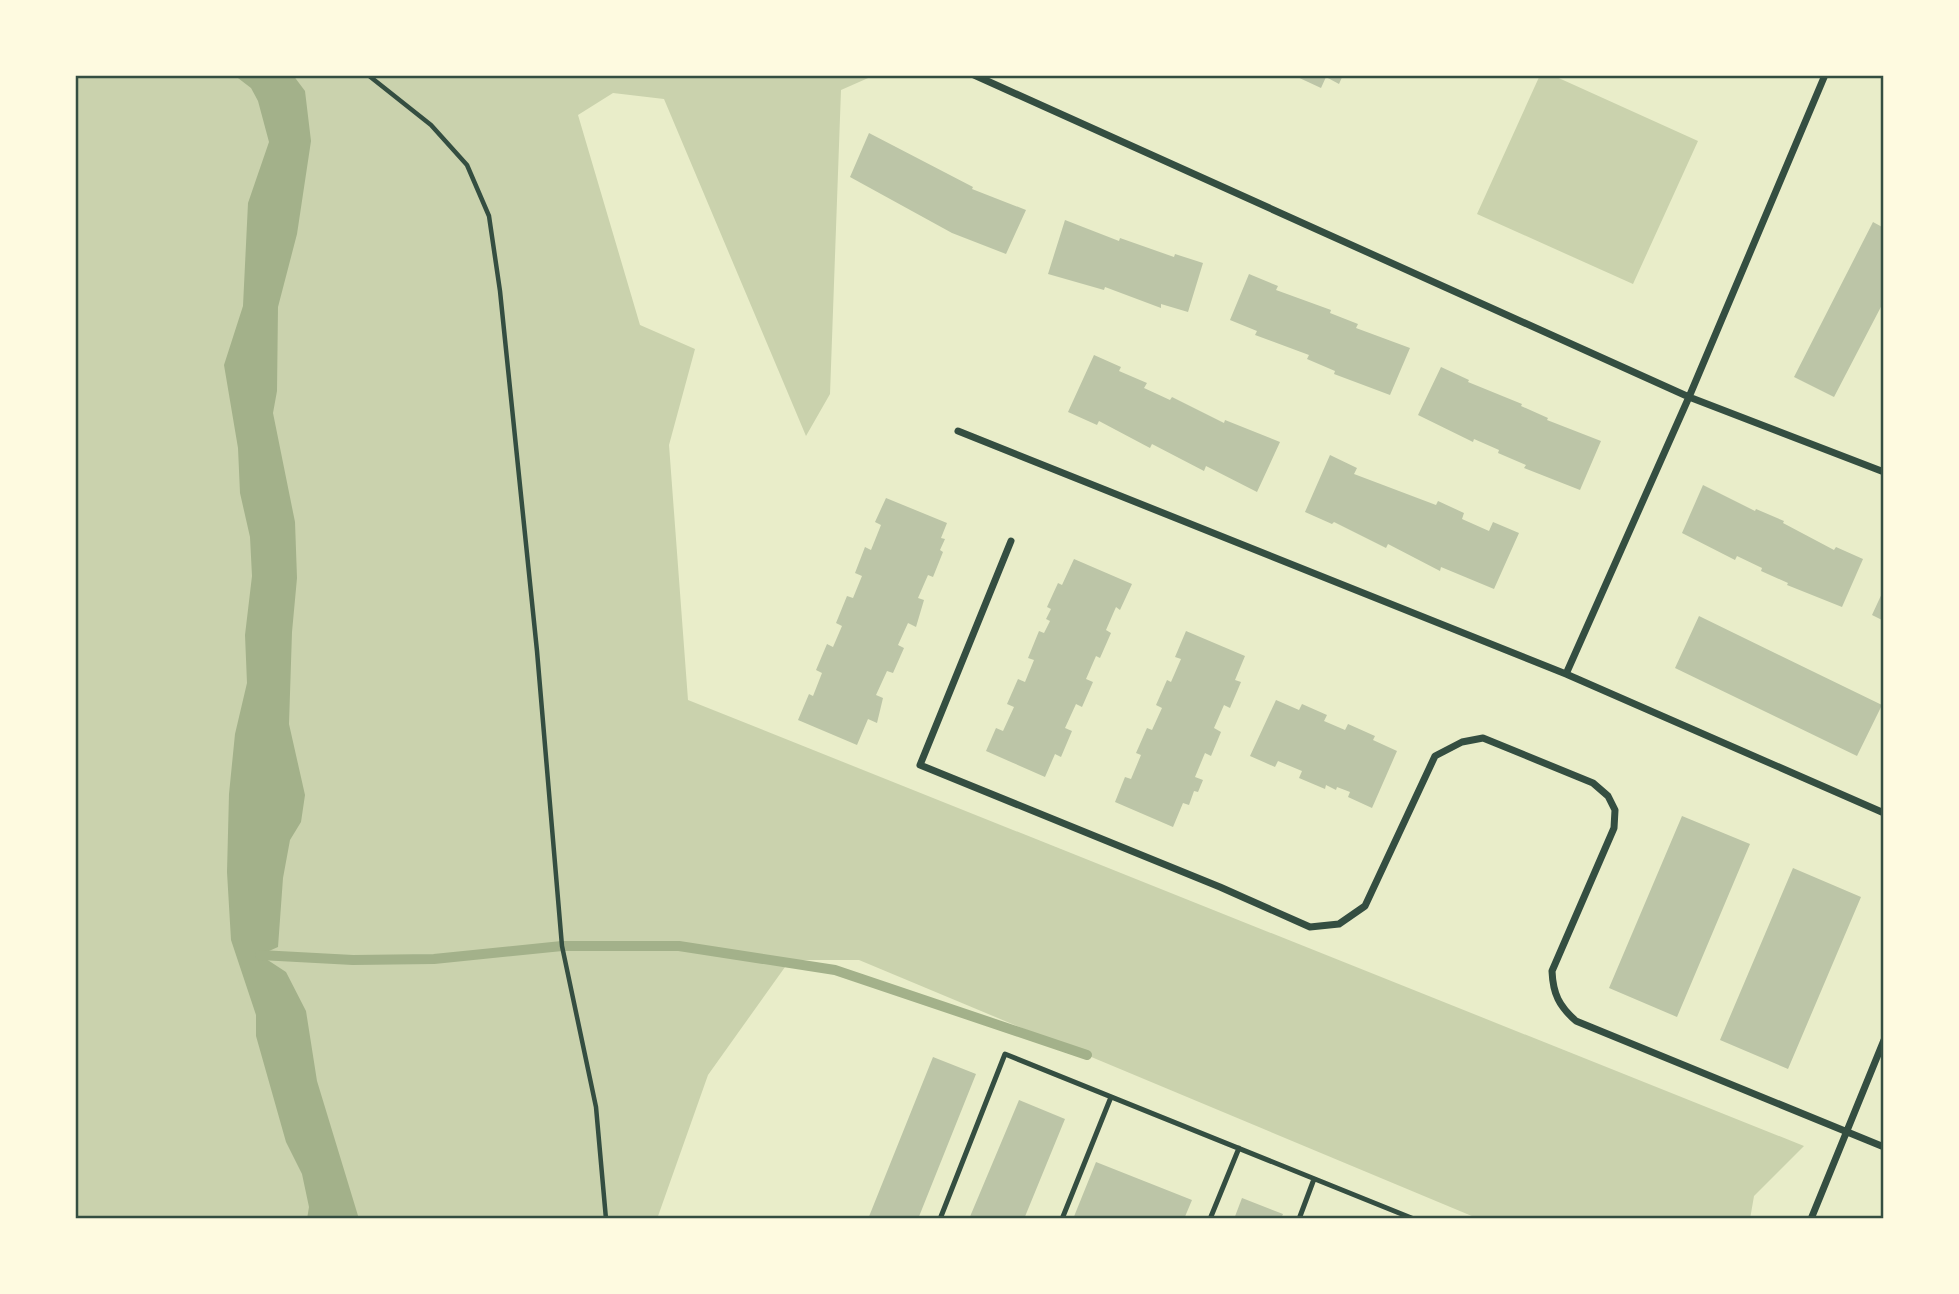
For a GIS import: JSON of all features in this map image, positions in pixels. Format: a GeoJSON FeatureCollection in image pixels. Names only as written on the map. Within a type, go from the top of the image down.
{"type":"FeatureCollection","features":[{"type":"Feature","properties":{"kind":"street"},"geometry":{"type":"LineString","coordinates":[[974,75],[1689,397],[1884,472]]}},
{"type":"Feature","properties":{"kind":"street"},"geometry":{"type":"LineString","coordinates":[[1566,674],[1689,397],[1825,75]]}},
{"type":"Feature","properties":{"kind":"street"},"geometry":{"type":"LineString","coordinates":[[958,431],[1566,674],[1884,813]]}},
{"type":"Feature","properties":{"kind":"street"},"geometry":{"type":"LineString","coordinates":[[1011,541],[920,765],[1220,887],[1310,927],[1339,924],[1365,906],[1436,756],[1462,742],[1483,738],[1593,783],[1608,796],[1615,810],[1614,828],[1552,971],[1553,990],[1562,1008],[1576,1021],[1884,1147]]}},
{"type":"Feature","properties":{"kind":"street"},"geometry":{"type":"LineString","coordinates":[[1811,1219],[1884,1040]]}},
{"type":"Feature","properties":{"kind":"lane"},"geometry":{"type":"LineString","coordinates":[[940,1219],[1005,1054],[1414,1219]]}},
{"type":"Feature","properties":{"kind":"lane"},"geometry":{"type":"LineString","coordinates":[[1062,1219],[1111,1097]]}},
{"type":"Feature","properties":{"kind":"lane"},"geometry":{"type":"LineString","coordinates":[[1210,1219],[1239,1148]]}},
{"type":"Feature","properties":{"kind":"lane"},"geometry":{"type":"LineString","coordinates":[[1299,1219],[1314,1179]]}},
{"type":"Feature","properties":{"kind":"path"},"geometry":{"type":"LineString","coordinates":[[368,75],[431,125],[467,164],[489,216],[500,291],[535,637],[562,946],[596,1107],[606,1219]]}},
{"type":"Feature","properties":{"kind":"shaded area"},"geometry":{"type":"Polygon","coordinates":[[[75,75],[875,75],[841,90],[830,394],[806,436],[664,99],[613,93],[578,115],[640,325],[695,349],[669,445],[688,700],[1804,1146],[1754,1196],[1750,1219],[1479,1219],[859,960],[790,960],[708,1075],[657,1219],[75,1219],[75,75]]]}},
{"type":"Feature","properties":{"kind":"shaded area"},"geometry":{"type":"Polygon","coordinates":[[[234,75],[293,75],[305,91],[311,141],[297,234],[278,307],[277,391],[273,413],[295,522],[297,578],[289,724],[305,795],[301,822],[290,840],[283,878],[278,947],[260,955],[286,972],[306,1011],[317,1081],[359,1219],[307,1219],[309,1207],[302,1174],[286,1142],[256,1036],[256,1015],[231,940],[227,872],[229,794],[235,734],[247,683],[245,635],[252,576],[250,537],[240,493],[238,448],[224,365],[243,306],[248,203],[269,142],[258,101],[251,88],[234,75]]]}},
{"type":"Feature","properties":{"kind":"shaded area"},"geometry":{"type":"Polygon","coordinates":[[[1540,75],[1552,75],[1698,141],[1633,284],[1477,214],[1540,75]]]}},
{"type":"Feature","properties":{"kind":"building"},"geometry":{"type":"Polygon","coordinates":[[[1293,75],[1343,75],[1339,84],[1326,77],[1321,88],[1293,75]]]}},
{"type":"Feature","properties":{"kind":"building"},"geometry":{"type":"Polygon","coordinates":[[[869,133],[973,187],[972,189],[1026,210],[1006,254],[952,233],[850,177],[869,133]]]}},
{"type":"Feature","properties":{"kind":"building"},"geometry":{"type":"Polygon","coordinates":[[[1065,220],[1119,241],[1120,238],[1174,257],[1175,254],[1203,263],[1188,312],[1161,304],[1161,308],[1105,287],[1104,290],[1048,274],[1065,220]]]}},
{"type":"Feature","properties":{"kind":"building"},"geometry":{"type":"Polygon","coordinates":[[[1873,222],[1884,228],[1884,301],[1834,397],[1794,377],[1873,222]]]}},
{"type":"Feature","properties":{"kind":"building"},"geometry":{"type":"Polygon","coordinates":[[[1249,274],[1278,286],[1276,290],[1331,310],[1330,313],[1358,324],[1356,328],[1410,348],[1390,395],[1334,374],[1335,371],[1307,359],[1309,355],[1255,335],[1257,331],[1230,320],[1249,274]]]}},
{"type":"Feature","properties":{"kind":"building"},"geometry":{"type":"Polygon","coordinates":[[[1094,355],[1121,367],[1119,371],[1147,383],[1144,388],[1170,400],[1172,397],[1224,423],[1225,420],[1280,442],[1257,492],[1206,466],[1204,471],[1152,444],[1150,448],[1099,421],[1097,425],[1068,412],[1094,355]]]}},
{"type":"Feature","properties":{"kind":"building"},"geometry":{"type":"Polygon","coordinates":[[[1441,367],[1469,380],[1468,382],[1522,404],[1521,406],[1548,418],[1547,420],[1601,441],[1580,490],[1524,468],[1526,465],[1498,453],[1499,450],[1474,439],[1473,442],[1418,415],[1441,367]]]}},
{"type":"Feature","properties":{"kind":"building"},"geometry":{"type":"Polygon","coordinates":[[[1330,455],[1357,468],[1354,474],[1436,505],[1438,501],[1464,513],[1462,519],[1489,531],[1493,522],[1519,533],[1494,589],[1441,567],[1440,571],[1388,544],[1386,548],[1334,522],[1332,524],[1305,512],[1330,455]]]}},
{"type":"Feature","properties":{"kind":"building"},"geometry":{"type":"Polygon","coordinates":[[[1703,485],[1755,511],[1756,509],[1784,521],[1783,523],[1834,550],[1836,547],[1863,559],[1842,607],[1787,585],[1788,583],[1761,571],[1762,568],[1737,556],[1735,560],[1682,533],[1703,485]]]}},
{"type":"Feature","properties":{"kind":"building"},"geometry":{"type":"Polygon","coordinates":[[[886,498],[947,523],[941,538],[945,539],[940,550],[943,552],[933,577],[928,575],[918,598],[924,600],[916,627],[908,623],[898,645],[904,648],[893,673],[887,671],[876,695],[883,698],[877,723],[868,719],[857,745],[798,720],[809,694],[813,696],[822,673],[816,670],[827,644],[833,647],[842,626],[836,623],[847,596],[853,598],[862,576],[855,573],[865,547],[871,550],[881,525],[875,522],[886,498]]]}},
{"type":"Feature","properties":{"kind":"building"},"geometry":{"type":"Polygon","coordinates":[[[1074,559],[1132,584],[1120,610],[1116,607],[1106,630],[1111,633],[1100,658],[1096,656],[1086,679],[1093,682],[1082,707],[1076,704],[1065,728],[1072,731],[1061,757],[1055,754],[1045,777],[986,751],[996,728],[1003,731],[1014,707],[1007,704],[1018,679],[1025,682],[1034,660],[1028,658],[1039,631],[1044,633],[1050,621],[1046,619],[1051,609],[1047,607],[1058,583],[1062,585],[1074,559]]]}},
{"type":"Feature","properties":{"kind":"building"},"geometry":{"type":"Polygon","coordinates":[[[1884,589],[1884,621],[1872,615],[1884,589]]]}},
{"type":"Feature","properties":{"kind":"building"},"geometry":{"type":"Polygon","coordinates":[[[1699,616],[1882,705],[1857,756],[1675,668],[1699,616]]]}},
{"type":"Feature","properties":{"kind":"building"},"geometry":{"type":"Polygon","coordinates":[[[1186,631],[1245,656],[1235,680],[1241,682],[1230,708],[1224,705],[1214,728],[1221,732],[1211,756],[1205,753],[1195,777],[1203,780],[1198,792],[1194,791],[1189,805],[1183,803],[1173,827],[1115,802],[1125,777],[1131,779],[1141,755],[1136,753],[1147,728],[1152,730],[1162,708],[1156,705],[1167,680],[1171,682],[1181,659],[1175,657],[1186,631]]]}},
{"type":"Feature","properties":{"kind":"building"},"geometry":{"type":"Polygon","coordinates":[[[1276,700],[1299,710],[1302,704],[1327,715],[1324,721],[1345,730],[1348,724],[1375,736],[1373,740],[1397,751],[1372,808],[1348,797],[1350,792],[1326,785],[1325,789],[1299,778],[1302,771],[1278,761],[1275,767],[1250,756],[1276,700]]]}},
{"type":"Feature","properties":{"kind":"building"},"geometry":{"type":"Polygon","coordinates":[[[1682,816],[1750,844],[1677,1017],[1609,988],[1682,816]]]}},
{"type":"Feature","properties":{"kind":"building"},"geometry":{"type":"Polygon","coordinates":[[[1793,868],[1861,897],[1788,1069],[1720,1040],[1793,868]]]}},
{"type":"Feature","properties":{"kind":"building"},"geometry":{"type":"Polygon","coordinates":[[[933,1057],[976,1074],[918,1219],[868,1219],[933,1057]]]}},
{"type":"Feature","properties":{"kind":"building"},"geometry":{"type":"Polygon","coordinates":[[[1019,1100],[1065,1119],[1024,1219],[969,1219],[1019,1100]]]}},
{"type":"Feature","properties":{"kind":"building"},"geometry":{"type":"Polygon","coordinates":[[[1096,1162],[1192,1200],[1184,1219],[1073,1219],[1096,1162]]]}},
{"type":"Feature","properties":{"kind":"building"},"geometry":{"type":"Polygon","coordinates":[[[1242,1198],[1283,1214],[1281,1219],[1234,1219],[1242,1198]]]}},
{"type":"Feature","properties":{"kind":"waterway"},"geometry":{"type":"LineString","coordinates":[[260,955],[353,960],[434,959],[562,946],[679,946],[835,970],[1087,1055]]}}]}
